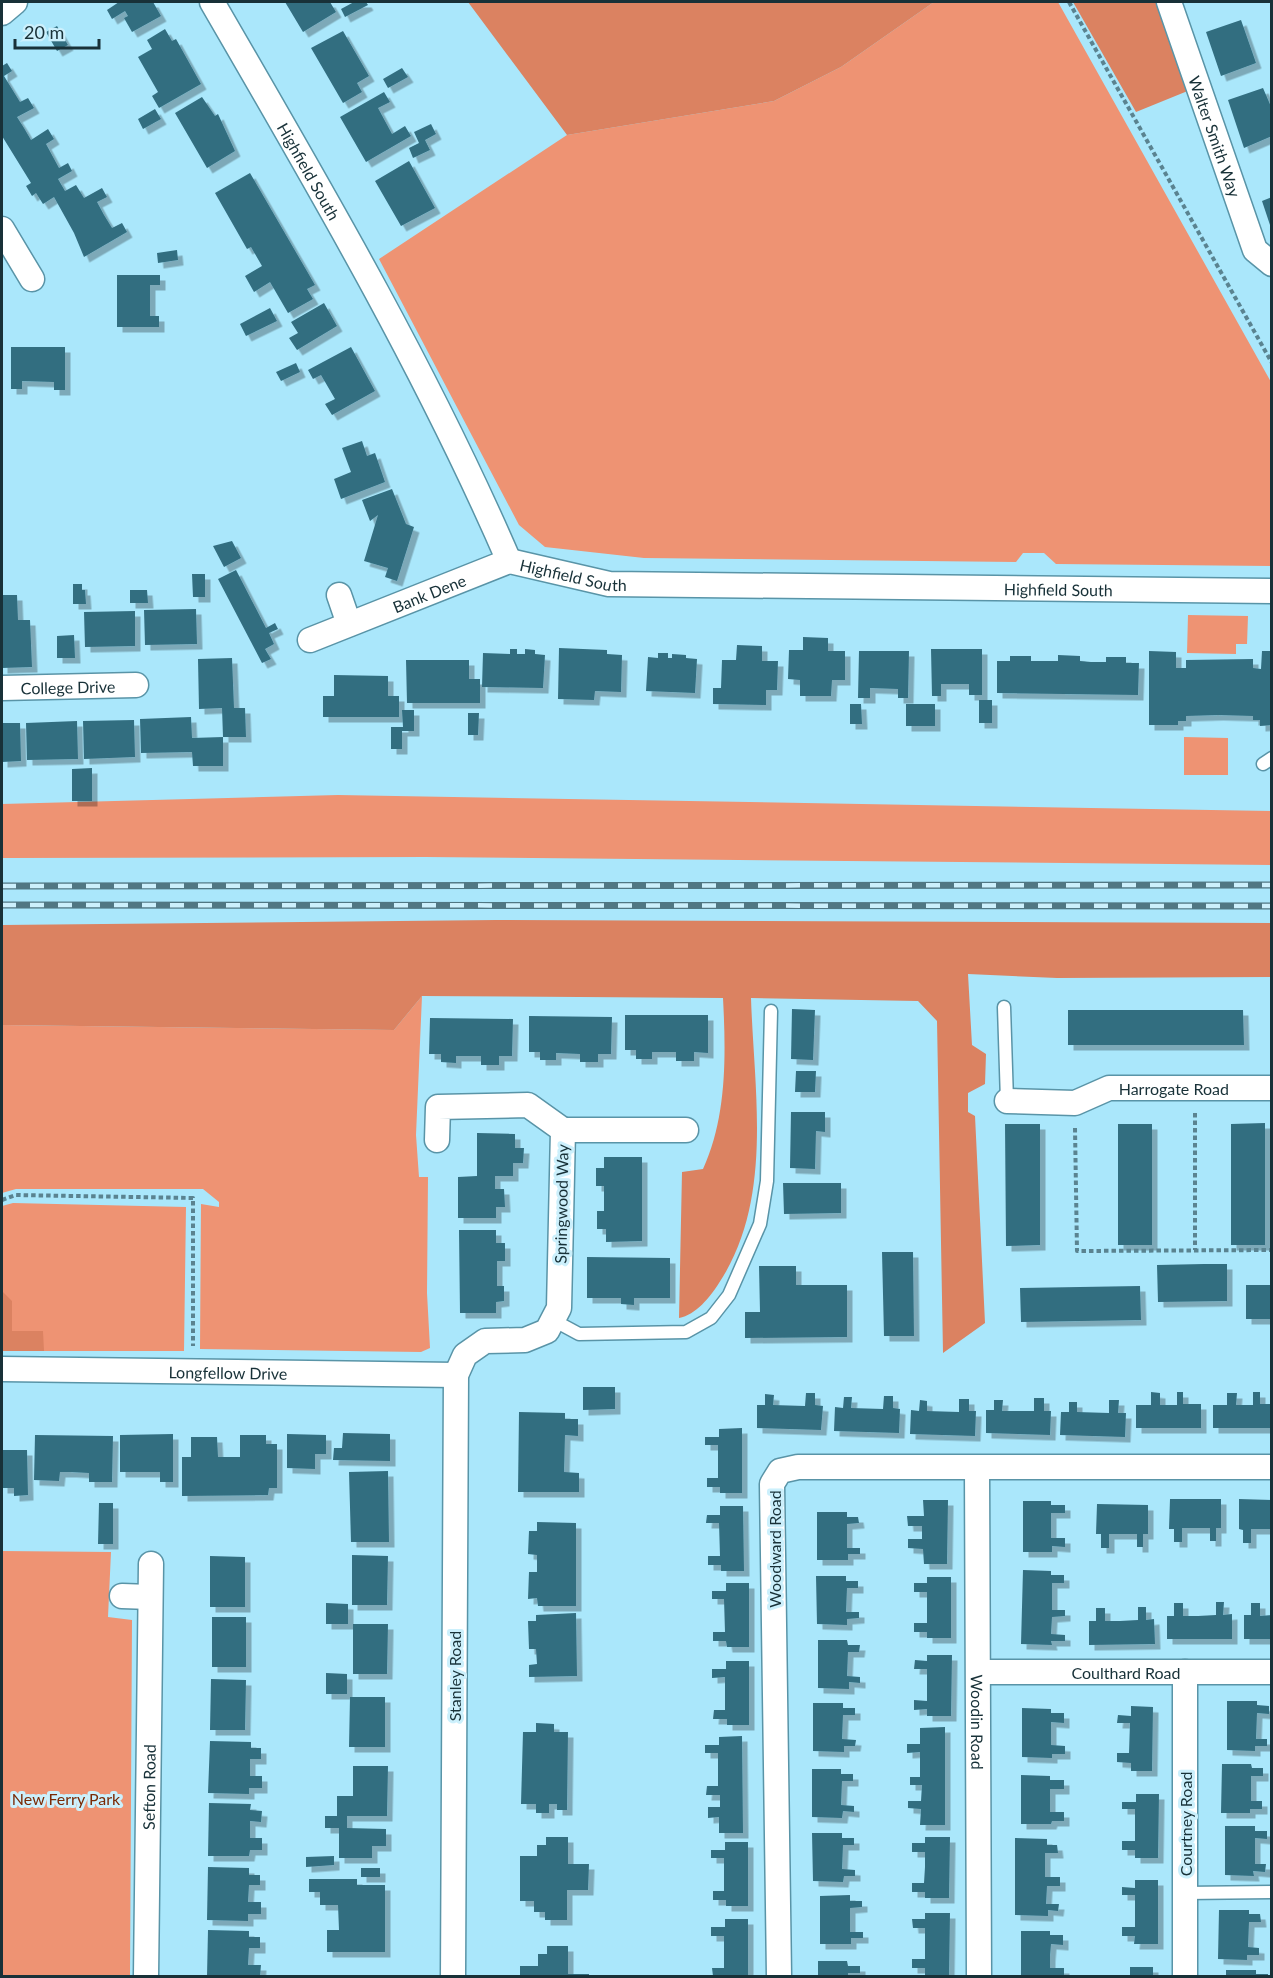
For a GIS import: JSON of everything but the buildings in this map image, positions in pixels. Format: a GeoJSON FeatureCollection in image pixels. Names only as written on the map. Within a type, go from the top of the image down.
{"type":"FeatureCollection","features":[{"type":"Feature","properties":{"kind":"street"},"geometry":{"type":"LineString","coordinates":[[2,13],[15,2]]}},
{"type":"Feature","properties":{"kind":"street","name":"Highfield South"},"geometry":{"type":"LineString","coordinates":[[212,2],[361,261],[467,463],[509,561],[609,584],[1272,591]]}},
{"type":"Feature","properties":{"kind":"street","name":"Walter Smith Way"},"geometry":{"type":"LineString","coordinates":[[1169,2],[1255,250],[1272,264]]}},
{"type":"Feature","properties":{"kind":"street"},"geometry":{"type":"LineString","coordinates":[[2,230],[32,279]]}},
{"type":"Feature","properties":{"kind":"street","name":"Bank Dene"},"geometry":{"type":"LineString","coordinates":[[310,640],[509,561]]}},
{"type":"Feature","properties":{"kind":"street"},"geometry":{"type":"LineString","coordinates":[[339,595],[349,624]]}},
{"type":"Feature","properties":{"kind":"street","name":"College Drive"},"geometry":{"type":"LineString","coordinates":[[2,688],[136,685]]}},
{"type":"Feature","properties":{"kind":"street","name":"Harrogate Road"},"geometry":{"type":"LineString","coordinates":[[1007,1101],[1075,1103],[1109,1088],[1272,1088]]}},
{"type":"Feature","properties":{"kind":"street","name":"Springwood Way"},"geometry":{"type":"LineString","coordinates":[[437,1140],[438,1107],[528,1105],[563,1130],[559,1308],[553,1320]]}},
{"type":"Feature","properties":{"kind":"street"},"geometry":{"type":"LineString","coordinates":[[563,1130],[686,1131]]}},
{"type":"Feature","properties":{"kind":"street"},"geometry":{"type":"LineString","coordinates":[[456,1375],[465,1355],[485,1341],[525,1340],[547,1331],[553,1320]]}},
{"type":"Feature","properties":{"kind":"street","name":"Longfellow Drive"},"geometry":{"type":"LineString","coordinates":[[2,1369],[456,1375]]}},
{"type":"Feature","properties":{"kind":"street","name":"Stanley Road"},"geometry":{"type":"LineString","coordinates":[[453,1977],[456,1375]]}},
{"type":"Feature","properties":{"kind":"street","name":"Woodward Road"},"geometry":{"type":"LineString","coordinates":[[779,1977],[772,1484],[780,1471],[798,1467],[1272,1467]]}},
{"type":"Feature","properties":{"kind":"street","name":"Woodin Road"},"geometry":{"type":"LineString","coordinates":[[976,1468],[980,1672],[979,1977]]}},
{"type":"Feature","properties":{"kind":"street","name":"Sefton Road"},"geometry":{"type":"LineString","coordinates":[[146,1977],[151,1564]]}},
{"type":"Feature","properties":{"kind":"street"},"geometry":{"type":"LineString","coordinates":[[122,1596],[150,1597]]}},
{"type":"Feature","properties":{"kind":"street","name":"Coulthard Road"},"geometry":{"type":"LineString","coordinates":[[980,1672],[1272,1672]]}},
{"type":"Feature","properties":{"kind":"street","name":"Courtney Road"},"geometry":{"type":"LineString","coordinates":[[1185,1672],[1185,1977]]}},
{"type":"Feature","properties":{"kind":"lane"},"geometry":{"type":"LineString","coordinates":[[1004,1007],[1007,1101]]}},
{"type":"Feature","properties":{"kind":"lane"},"geometry":{"type":"LineString","coordinates":[[553,1320],[579,1334],[686,1332],[711,1318],[729,1295],[760,1224],[767,1181],[771,1011]]}},
{"type":"Feature","properties":{"kind":"lane"},"geometry":{"type":"LineString","coordinates":[[1185,1893],[1272,1892]]}},
{"type":"Feature","properties":{"kind":"path"},"geometry":{"type":"LineString","coordinates":[[1069,2],[1272,363]]}},
{"type":"Feature","properties":{"kind":"path"},"geometry":{"type":"LineString","coordinates":[[1195,1088],[1195,1250]]}},
{"type":"Feature","properties":{"kind":"path"},"geometry":{"type":"LineString","coordinates":[[1075,1103],[1077,1251],[1272,1250]]}},
{"type":"Feature","properties":{"kind":"path"},"geometry":{"type":"LineString","coordinates":[[2,1200],[16,1195],[193,1198],[193,1371]]}},
{"type":"Feature","properties":{"kind":"green space"},"geometry":{"type":"Polygon","coordinates":[[[934,2],[1058,2],[1271,382],[1271,566],[1056,564],[1044,553],[1023,553],[1016,562],[644,558],[545,547],[519,525],[379,259],[567,135],[774,101],[841,67],[934,2]]]}},
{"type":"Feature","properties":{"kind":"green space"},"geometry":{"type":"Polygon","coordinates":[[[1188,615],[1248,616],[1247,644],[1236,644],[1236,654],[1187,653],[1188,615]]]}},
{"type":"Feature","properties":{"kind":"green space"},"geometry":{"type":"Polygon","coordinates":[[[1184,737],[1228,738],[1228,775],[1184,775],[1184,737]]]}},
{"type":"Feature","properties":{"kind":"green space"},"geometry":{"type":"Polygon","coordinates":[[[338,795],[1271,811],[1271,865],[425,857],[2,858],[2,804],[338,795]]]}},
{"type":"Feature","properties":{"kind":"green space"},"geometry":{"type":"Polygon","coordinates":[[[422,996],[416,1135],[419,1177],[428,1177],[427,1293],[430,1348],[421,1352],[200,1349],[201,1204],[219,1207],[219,1202],[203,1189],[16,1189],[2,1193],[2,1025],[394,1030],[422,996]]]}},
{"type":"Feature","properties":{"kind":"green space"},"geometry":{"type":"Polygon","coordinates":[[[13,1203],[186,1207],[184,1351],[2,1351],[2,1206],[13,1203]]]}},
{"type":"Feature","properties":{"kind":"green space","name":"New Ferry Park"},"geometry":{"type":"Polygon","coordinates":[[[2,1551],[111,1552],[108,1617],[132,1620],[130,1976],[2,1976],[2,1551]]]}},
{"type":"Feature","properties":{"kind":"shaded area"},"geometry":{"type":"Polygon","coordinates":[[[468,2],[934,2],[841,67],[774,101],[567,135],[468,2]]]}},
{"type":"Feature","properties":{"kind":"shaded area"},"geometry":{"type":"Polygon","coordinates":[[[1073,2],[1161,2],[1195,88],[1136,112],[1073,2]]]}},
{"type":"Feature","properties":{"kind":"shaded area"},"geometry":{"type":"Polygon","coordinates":[[[496,920],[1271,923],[1271,977],[1057,978],[968,974],[972,1045],[986,1054],[985,1084],[968,1093],[968,1112],[975,1116],[985,1323],[943,1353],[937,1021],[918,1001],[751,998],[757,1145],[748,1217],[736,1251],[719,1283],[697,1309],[679,1318],[682,1172],[703,1169],[717,1128],[723,1085],[725,1041],[723,998],[422,996],[394,1030],[2,1025],[2,925],[496,920]]]}},
{"type":"Feature","properties":{"kind":"shaded area"},"geometry":{"type":"Polygon","coordinates":[[[2,1291],[12,1301],[12,1331],[43,1331],[44,1351],[2,1351],[2,1291]]]}},
{"type":"Feature","properties":{"kind":"railway"},"geometry":{"type":"LineString","coordinates":[[2,886],[1272,885]]}},
{"type":"Feature","properties":{"kind":"railway"},"geometry":{"type":"LineString","coordinates":[[2,905],[1272,906]]}}]}
